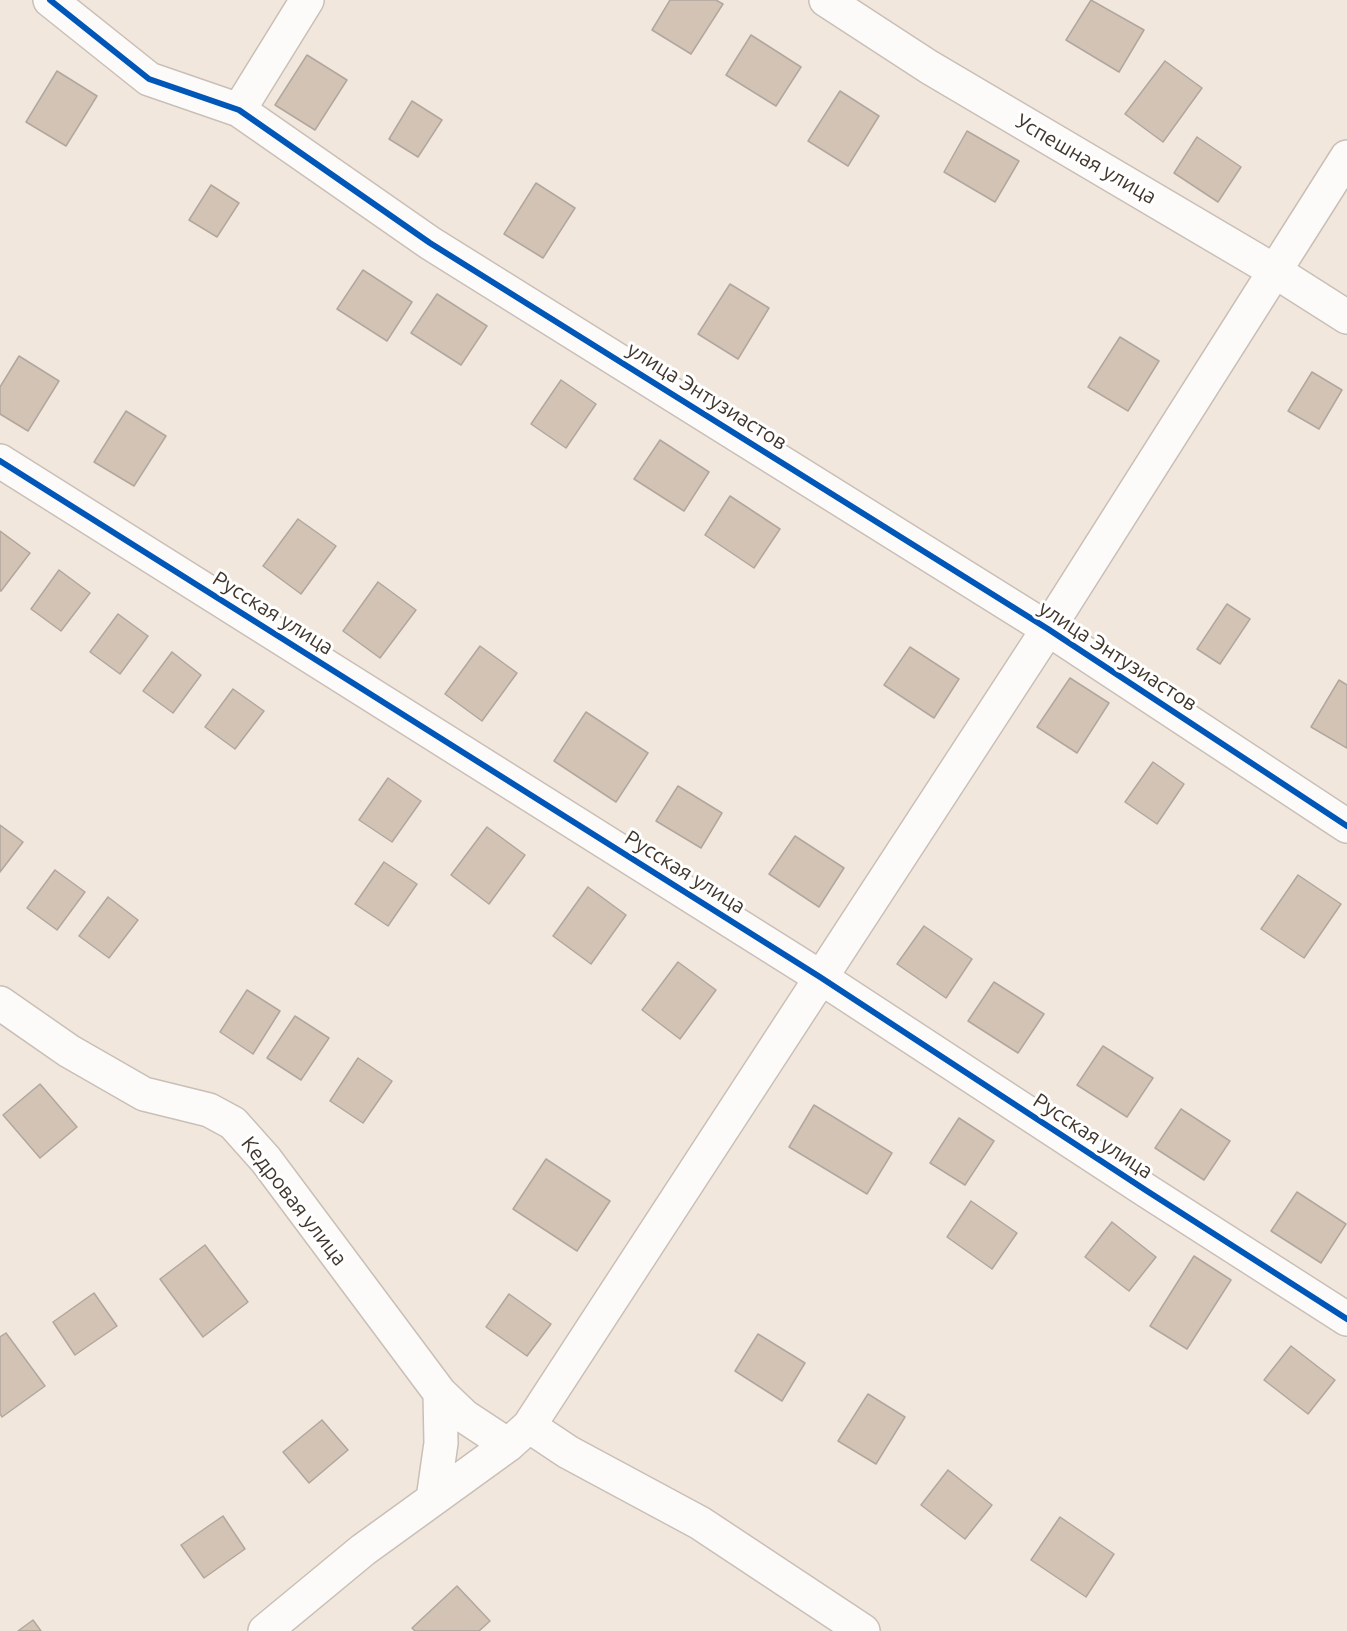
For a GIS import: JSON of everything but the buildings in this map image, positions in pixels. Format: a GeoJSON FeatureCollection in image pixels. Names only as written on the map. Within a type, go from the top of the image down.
{"type":"FeatureCollection","features":[{"type":"Feature","properties":{"kind":"street","name":"улица Энтузиастов"},"geometry":{"type":"LineString","coordinates":[[50,0],[149,79],[239,110],[430,243],[1048,629],[1347,826]]}},
{"type":"Feature","properties":{"kind":"street"},"geometry":{"type":"LineString","coordinates":[[239,110],[307,0]]}},
{"type":"Feature","properties":{"kind":"street","name":"Успешная улица"},"geometry":{"type":"LineString","coordinates":[[826,0],[929,67],[1274,270],[1347,316]]}},
{"type":"Feature","properties":{"kind":"street"},"geometry":{"type":"LineString","coordinates":[[265,1631],[363,1550],[519,1436],[1048,629],[1347,157]]}},
{"type":"Feature","properties":{"kind":"street","name":"Русская улица"},"geometry":{"type":"LineString","coordinates":[[0,461],[820,977],[1347,1319]]}},
{"type":"Feature","properties":{"kind":"street","name":"Кедровая улица"},"geometry":{"type":"LineString","coordinates":[[0,1003],[69,1051],[144,1094],[209,1110],[233,1123],[266,1160],[440,1393],[464,1416],[568,1452],[700,1523],[848,1626]]}},
{"type":"Feature","properties":{"kind":"street"},"geometry":{"type":"LineString","coordinates":[[433,1499],[441,1443],[440,1393]]}},
{"type":"Feature","properties":{"kind":"cycle path"},"geometry":{"type":"LineString","coordinates":[[50,0],[149,79],[239,110],[430,243],[1048,629],[1347,826]]}},
{"type":"Feature","properties":{"kind":"cycle path"},"geometry":{"type":"LineString","coordinates":[[0,461],[820,977],[1347,1319]]}}]}
